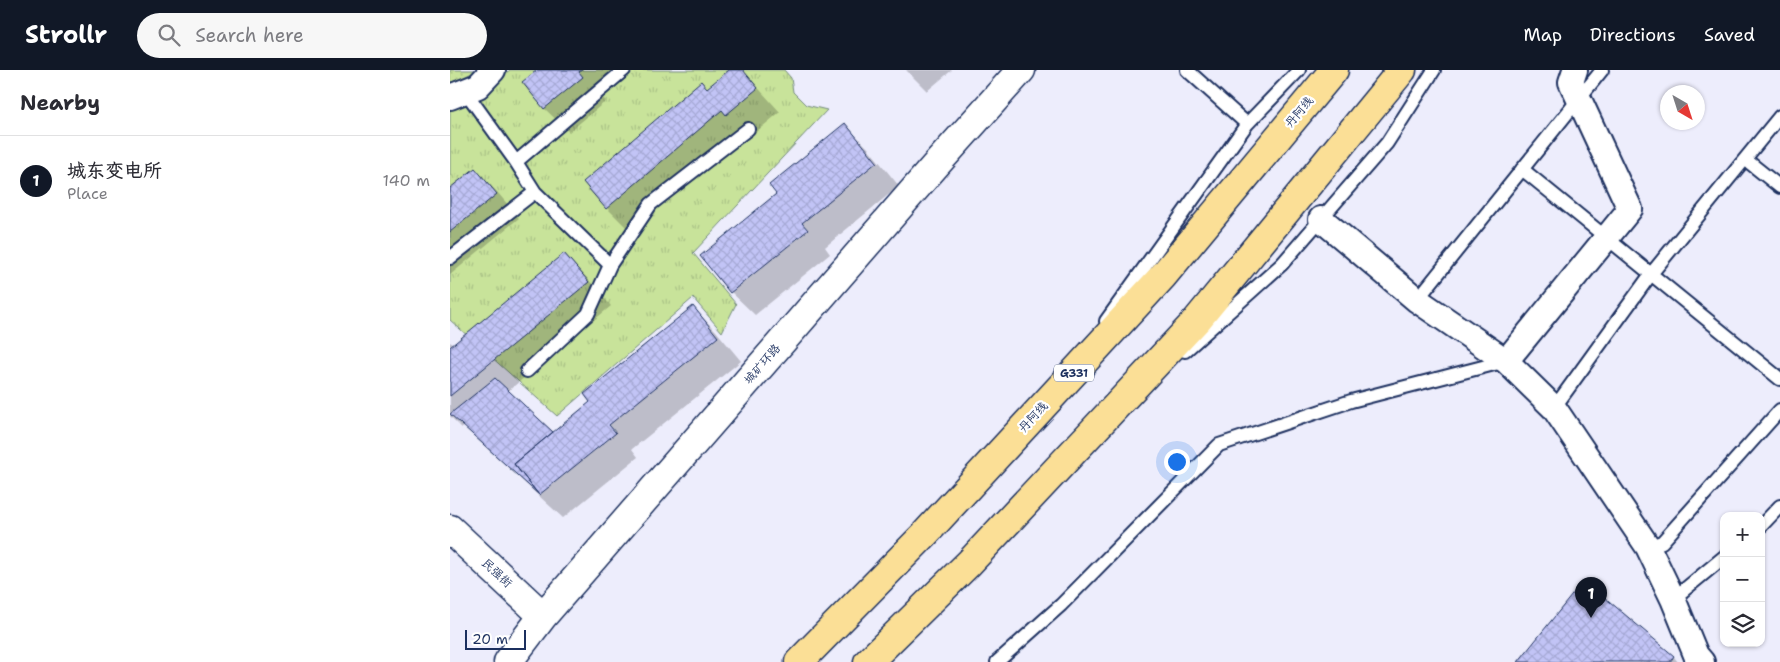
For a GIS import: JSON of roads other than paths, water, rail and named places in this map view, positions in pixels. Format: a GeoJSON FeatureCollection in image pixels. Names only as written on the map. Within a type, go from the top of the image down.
{"type":"FeatureCollection","features":[{"type":"Feature","properties":{"kind":"highway","name":"丹阿线"},"geometry":{"type":"LineString","coordinates":[[799,662],[924,535],[1162,277],[1334,70]]}},
{"type":"Feature","properties":{"kind":"highway"},"geometry":{"type":"LineString","coordinates":[[868,662],[969,563],[1197,320],[1402,70]]}},
{"type":"Feature","properties":{"kind":"street"},"geometry":{"type":"LineString","coordinates":[[457,94],[478,86],[493,70]]}},
{"type":"Feature","properties":{"kind":"street","name":"城矿环路"},"geometry":{"type":"LineString","coordinates":[[508,662],[543,616],[934,167],[1021,70]]}},
{"type":"Feature","properties":{"kind":"street"},"geometry":{"type":"LineString","coordinates":[[1506,361],[1630,209],[1571,82],[1575,70]]}},
{"type":"Feature","properties":{"kind":"street"},"geometry":{"type":"LineString","coordinates":[[1321,219],[1417,300],[1506,361],[1554,408],[1648,547],[1673,599],[1696,654],[1702,662]]}},
{"type":"Feature","properties":{"kind":"street","name":"民强街"},"geometry":{"type":"LineString","coordinates":[[450,529],[543,616]]}},
{"type":"Feature","properties":{"kind":"lane"},"geometry":{"type":"LineString","coordinates":[[516,162],[624,70]]}},
{"type":"Feature","properties":{"kind":"lane"},"geometry":{"type":"LineString","coordinates":[[1187,70],[1247,124]]}},
{"type":"Feature","properties":{"kind":"lane"},"geometry":{"type":"LineString","coordinates":[[1048,401],[1247,124],[1299,70]]}},
{"type":"Feature","properties":{"kind":"lane"},"geometry":{"type":"LineString","coordinates":[[1080,445],[1282,264],[1387,143],[1434,70]]}},
{"type":"Feature","properties":{"kind":"lane"},"geometry":{"type":"LineString","coordinates":[[1417,300],[1602,70]]}},
{"type":"Feature","properties":{"kind":"lane"},"geometry":{"type":"LineString","coordinates":[[457,94],[516,162],[535,192],[610,265]]}},
{"type":"Feature","properties":{"kind":"lane"},"geometry":{"type":"LineString","coordinates":[[1554,408],[1651,274],[1780,116]]}},
{"type":"Feature","properties":{"kind":"lane"},"geometry":{"type":"LineString","coordinates":[[526,371],[588,314],[610,265],[650,204],[748,129]]}},
{"type":"Feature","properties":{"kind":"lane"},"geometry":{"type":"LineString","coordinates":[[1745,158],[1780,186]]}},
{"type":"Feature","properties":{"kind":"lane"},"geometry":{"type":"LineString","coordinates":[[1522,169],[1780,379]]}},
{"type":"Feature","properties":{"kind":"lane"},"geometry":{"type":"LineString","coordinates":[[450,258],[535,192]]}},
{"type":"Feature","properties":{"kind":"lane"},"geometry":{"type":"LineString","coordinates":[[998,662],[1061,606],[1219,445],[1351,400],[1506,361]]}},
{"type":"Feature","properties":{"kind":"lane"},"geometry":{"type":"LineString","coordinates":[[1648,547],[1662,542],[1780,410]]}},
{"type":"Feature","properties":{"kind":"lane"},"geometry":{"type":"LineString","coordinates":[[1765,522],[1780,506]]}},
{"type":"Feature","properties":{"kind":"lane"},"geometry":{"type":"LineString","coordinates":[[1673,599],[1720,560]]}},
{"type":"Feature","properties":{"kind":"place","name":"城东变电所"},"geometry":{"type":"Point","coordinates":[1591,618]}}]}
